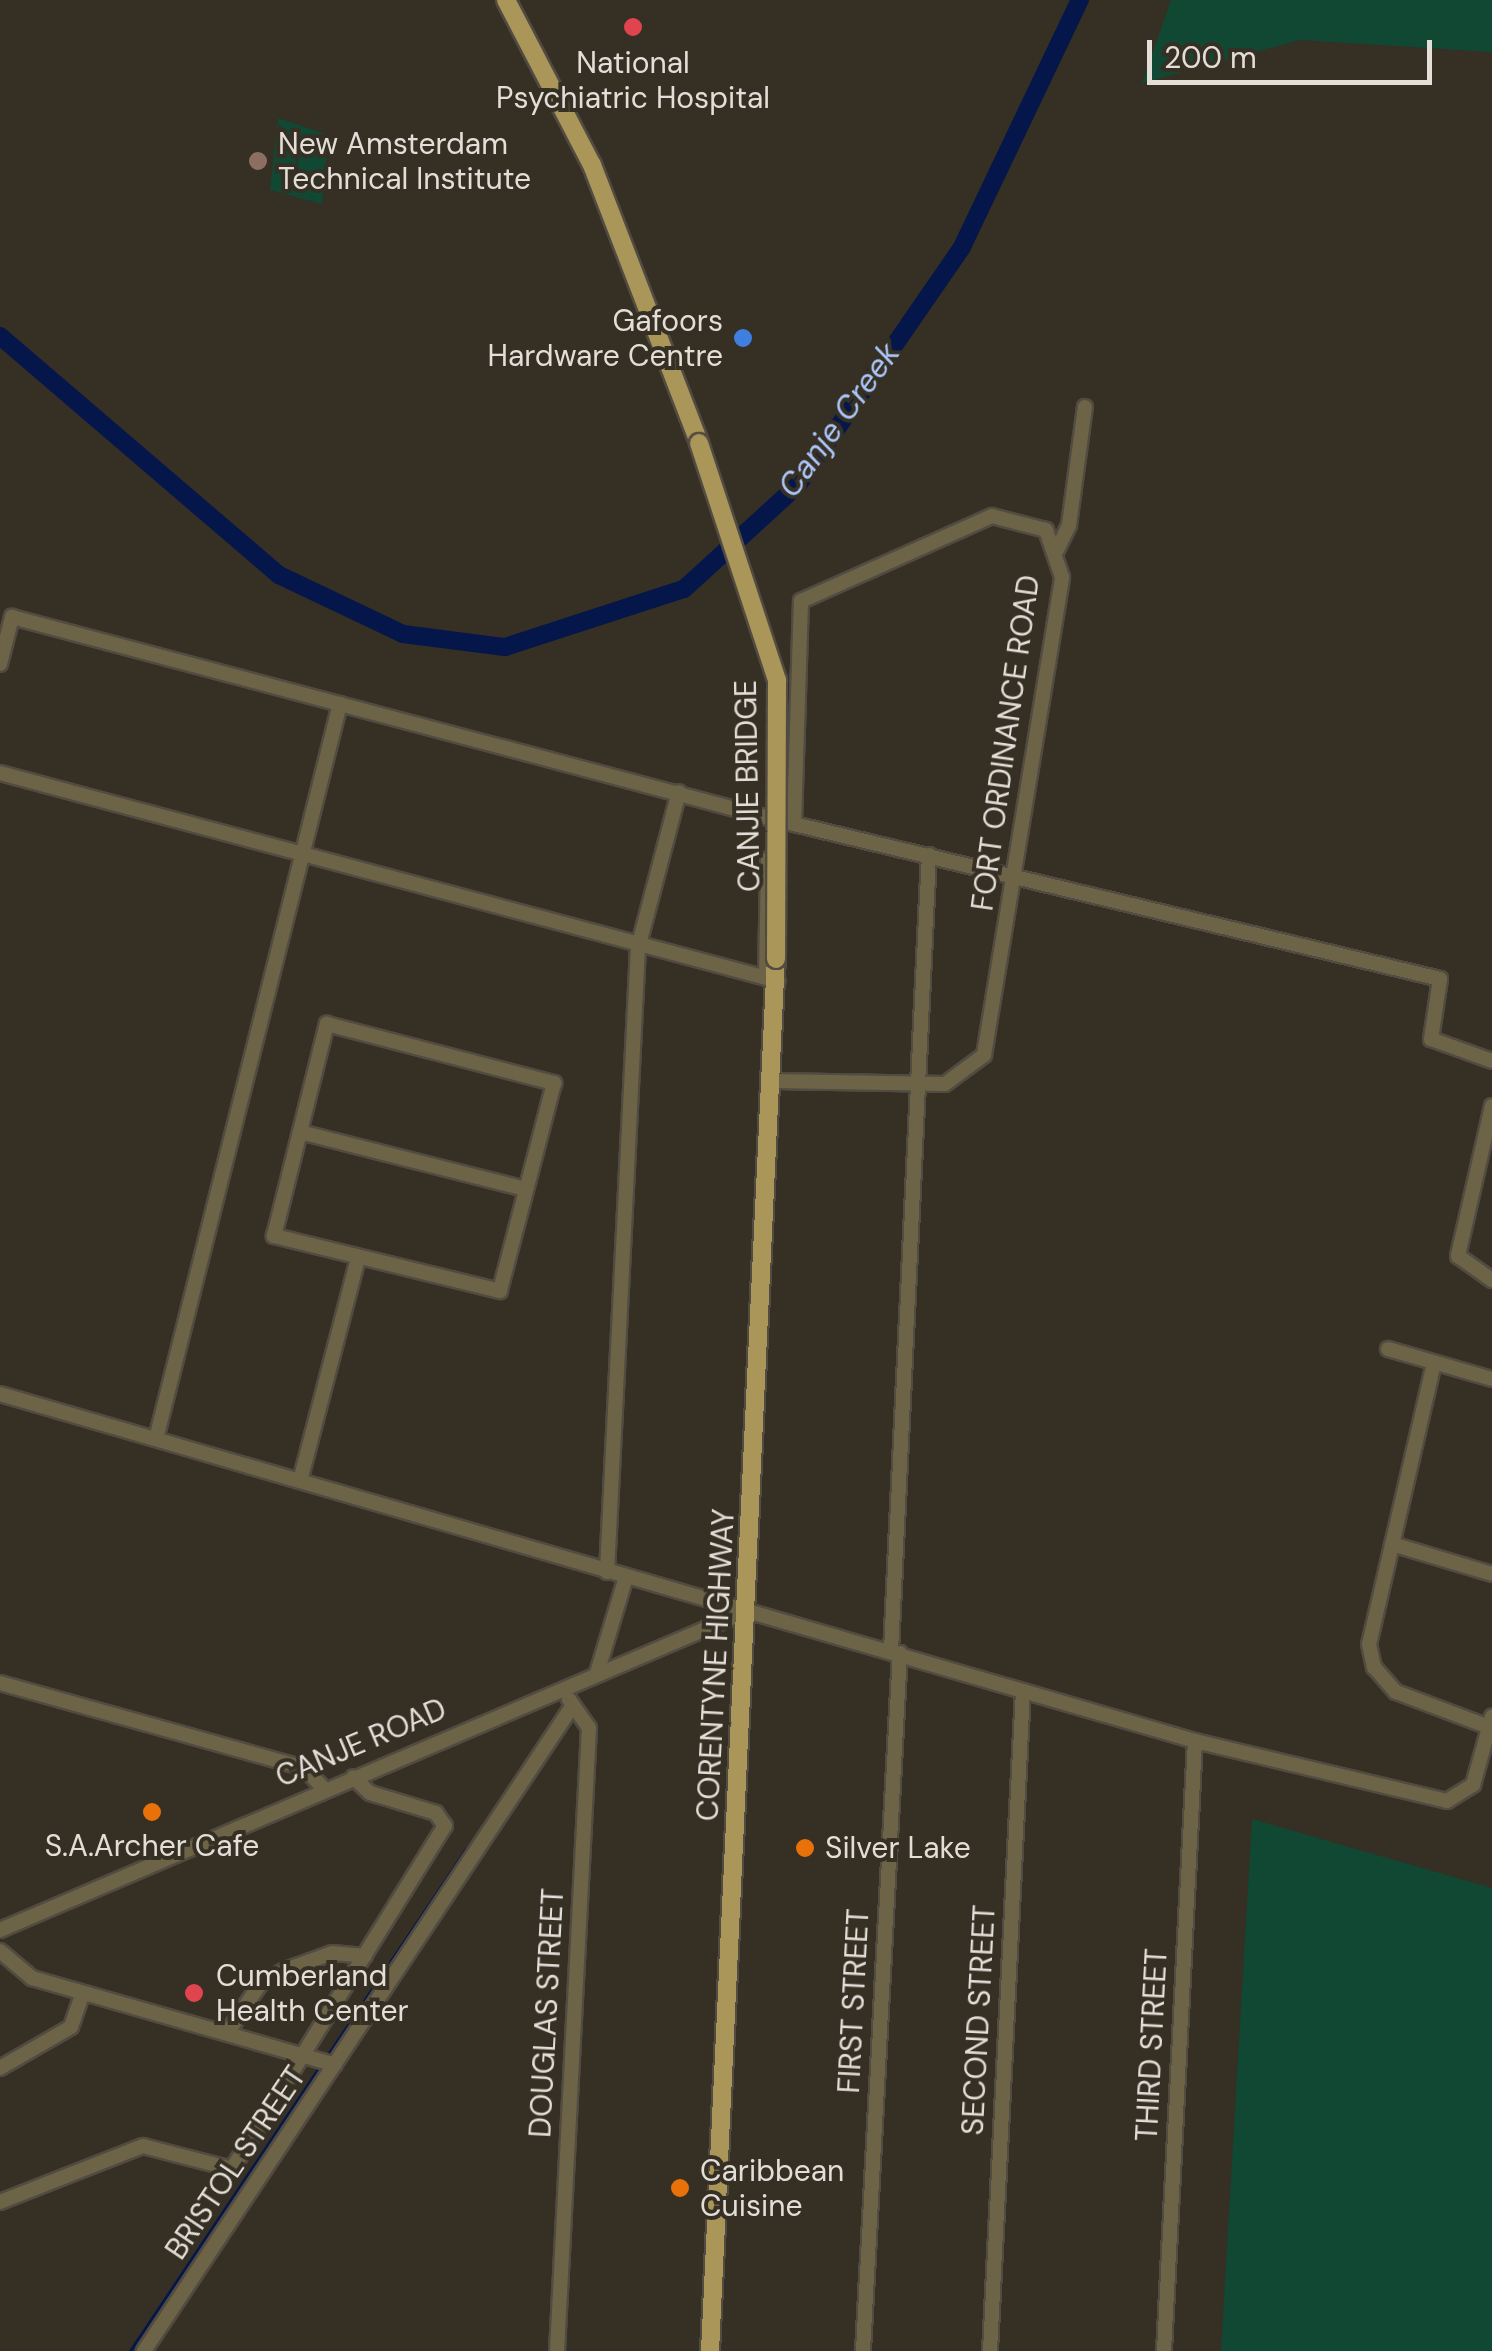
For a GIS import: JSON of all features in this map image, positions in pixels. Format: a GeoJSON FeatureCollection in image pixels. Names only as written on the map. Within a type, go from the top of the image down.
{"type":"FeatureCollection","features":[{"type":"Feature","properties":{"kind":"main road","name":"CANJIE BRIDGE"},"geometry":{"type":"LineString","coordinates":[[506,0],[592,166],[699,443],[778,680],[776,958],[772,979]]}},
{"type":"Feature","properties":{"kind":"main road","name":"CORENTYNE HIGHWAY"},"geometry":{"type":"LineString","coordinates":[[710,2351],[774,1081],[772,979]]}},
{"type":"Feature","properties":{"kind":"street"},"geometry":{"type":"LineString","coordinates":[[1056,550],[1069,525],[1084,407]]}},
{"type":"Feature","properties":{"kind":"street","name":"FORT ORDINANCE ROAD"},"geometry":{"type":"LineString","coordinates":[[774,1081],[920,1086],[968,1074],[984,1054],[1062,577],[1056,550],[1046,530],[992,516],[801,601],[794,824]]}},
{"type":"Feature","properties":{"kind":"street"},"geometry":{"type":"LineString","coordinates":[[0,664],[12,618],[769,818],[1016,874],[1440,979],[1430,1031],[1447,1047],[1492,1061]]}},
{"type":"Feature","properties":{"kind":"street"},"geometry":{"type":"LineString","coordinates":[[156,1439],[340,704]]}},
{"type":"Feature","properties":{"kind":"street"},"geometry":{"type":"LineString","coordinates":[[0,773],[301,860],[772,979],[769,818]]}},
{"type":"Feature","properties":{"kind":"street"},"geometry":{"type":"LineString","coordinates":[[606,1572],[638,948],[679,792]]}},
{"type":"Feature","properties":{"kind":"street","name":"FIRST STREET"},"geometry":{"type":"LineString","coordinates":[[864,2351],[929,855]]}},
{"type":"Feature","properties":{"kind":"street"},"geometry":{"type":"LineString","coordinates":[[326,1024],[554,1083],[526,1189],[500,1291],[274,1236],[326,1024]]}},
{"type":"Feature","properties":{"kind":"street"},"geometry":{"type":"LineString","coordinates":[[1492,1106],[1458,1256],[1492,1280]]}},
{"type":"Feature","properties":{"kind":"street"},"geometry":{"type":"LineString","coordinates":[[300,1132],[526,1189]]}},
{"type":"Feature","properties":{"kind":"street"},"geometry":{"type":"LineString","coordinates":[[300,1481],[358,1258]]}},
{"type":"Feature","properties":{"kind":"street"},"geometry":{"type":"LineString","coordinates":[[1388,1349],[1492,1379]]}},
{"type":"Feature","properties":{"kind":"street"},"geometry":{"type":"LineString","coordinates":[[0,1394],[1195,1741],[1447,1800],[1464,1796],[1491,1724],[1396,1692],[1374,1667],[1369,1644],[1434,1363]]}},
{"type":"Feature","properties":{"kind":"street"},"geometry":{"type":"LineString","coordinates":[[1392,1544],[1492,1574]]}},
{"type":"Feature","properties":{"kind":"street"},"geometry":{"type":"LineString","coordinates":[[596,1673],[626,1577]]}},
{"type":"Feature","properties":{"kind":"street","name":"CANJE ROAD"},"geometry":{"type":"LineString","coordinates":[[0,1930],[559,1688],[746,1612]]}},
{"type":"Feature","properties":{"kind":"street"},"geometry":{"type":"LineString","coordinates":[[0,1683],[304,1768],[324,1789]]}},
{"type":"Feature","properties":{"kind":"street","name":"DOUGLAS STREET"},"geometry":{"type":"LineString","coordinates":[[557,2351],[589,1728],[559,1688]]}},
{"type":"Feature","properties":{"kind":"street","name":"SECOND STREET"},"geometry":{"type":"LineString","coordinates":[[990,2351],[1023,1692]]}},
{"type":"Feature","properties":{"kind":"street","name":"BRISTOL STREET"},"geometry":{"type":"LineString","coordinates":[[144,2351],[573,1705]]}},
{"type":"Feature","properties":{"kind":"street","name":"THIRD STREET"},"geometry":{"type":"LineString","coordinates":[[1164,2351],[1195,1741]]}},
{"type":"Feature","properties":{"kind":"street"},"geometry":{"type":"LineString","coordinates":[[0,2202],[143,2146],[232,2169],[445,1826],[436,1813],[370,1793],[353,1777]]}},
{"type":"Feature","properties":{"kind":"street"},"geometry":{"type":"LineString","coordinates":[[0,1951],[32,1978],[334,2065]]}},
{"type":"Feature","properties":{"kind":"street"},"geometry":{"type":"LineString","coordinates":[[228,2032],[260,1984],[285,1970],[332,1953],[365,1956]]}},
{"type":"Feature","properties":{"kind":"street"},"geometry":{"type":"LineString","coordinates":[[0,2068],[71,2027],[82,1993]]}},
{"type":"Feature","properties":{"kind":"green space"},"geometry":{"type":"Polygon","coordinates":[[[1171,0],[1492,0],[1492,52],[1300,40],[1142,83],[1171,0]]]}},
{"type":"Feature","properties":{"kind":"green space"},"geometry":{"type":"Polygon","coordinates":[[[278,118],[329,135],[322,204],[270,190],[278,118]]]}},
{"type":"Feature","properties":{"kind":"green space"},"geometry":{"type":"Polygon","coordinates":[[[1252,1819],[1492,1888],[1492,2351],[1221,2351],[1252,1819]]]}},
{"type":"Feature","properties":{"kind":"waterway","name":"Canje Creek"},"geometry":{"type":"LineString","coordinates":[[0,336],[279,575],[403,634],[505,647],[684,589],[798,485],[962,247],[1080,0]]}},
{"type":"Feature","properties":{"kind":"waterway"},"geometry":{"type":"LineString","coordinates":[[327,2056],[466,1849]]}},
{"type":"Feature","properties":{"kind":"waterway"},"geometry":{"type":"LineString","coordinates":[[130,2351],[320,2066]]}},
{"type":"Feature","properties":{"kind":"place","name":"National Psychiatric Hospital"},"geometry":{"type":"Point","coordinates":[633,27]}},
{"type":"Feature","properties":{"kind":"place","name":"New Amsterdam Technical Institute"},"geometry":{"type":"Point","coordinates":[258,161]}},
{"type":"Feature","properties":{"kind":"place","name":"Gafoors Hardware Centre"},"geometry":{"type":"Point","coordinates":[743,338]}},
{"type":"Feature","properties":{"kind":"place","name":"S.A.Archer Cafe"},"geometry":{"type":"Point","coordinates":[152,1812]}},
{"type":"Feature","properties":{"kind":"place","name":"Silver Lake"},"geometry":{"type":"Point","coordinates":[805,1848]}},
{"type":"Feature","properties":{"kind":"place","name":"Cumberland Health Center"},"geometry":{"type":"Point","coordinates":[194,1993]}},
{"type":"Feature","properties":{"kind":"place","name":"Caribbean Cuisine"},"geometry":{"type":"Point","coordinates":[680,2188]}}]}
